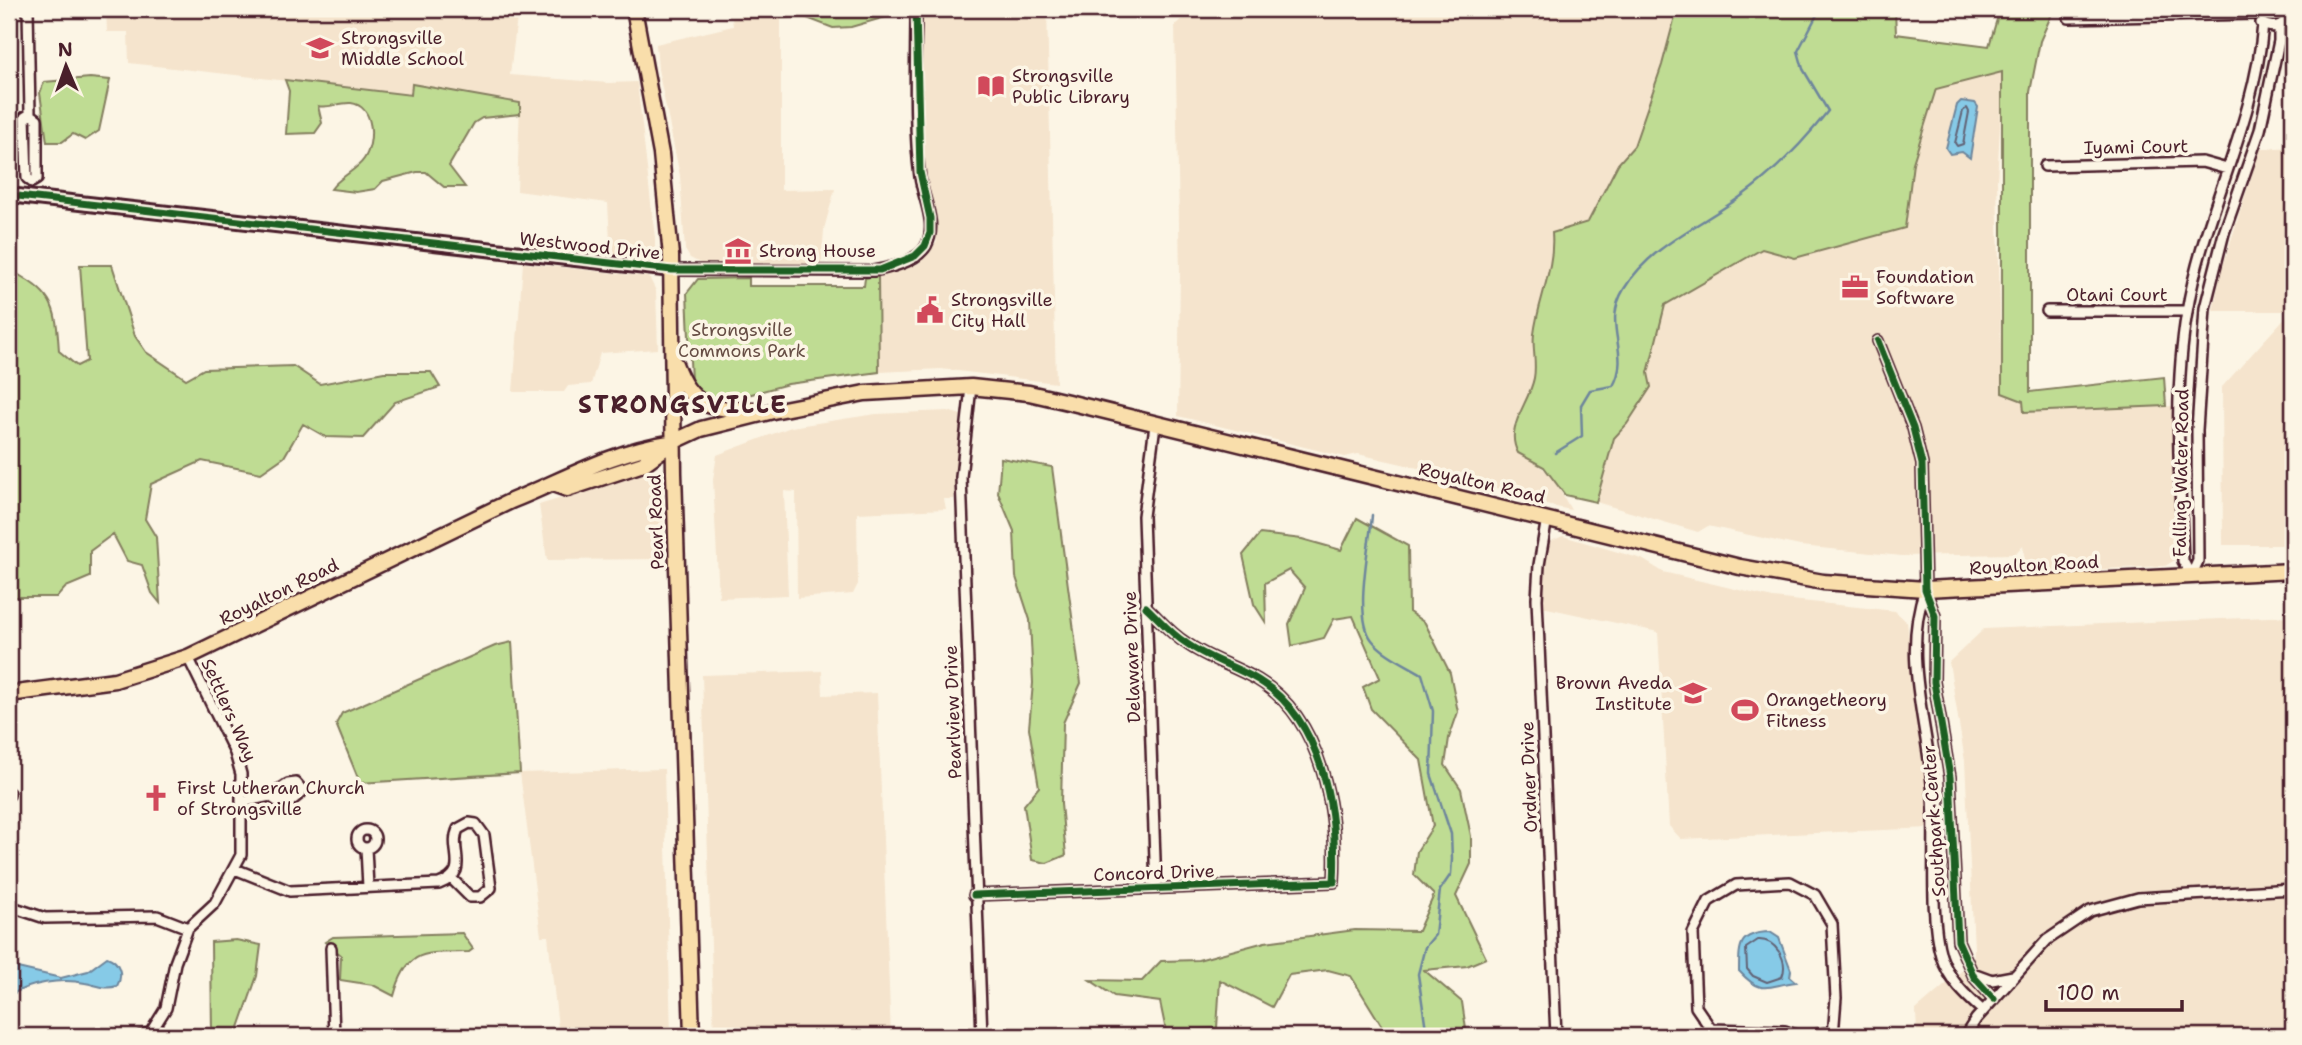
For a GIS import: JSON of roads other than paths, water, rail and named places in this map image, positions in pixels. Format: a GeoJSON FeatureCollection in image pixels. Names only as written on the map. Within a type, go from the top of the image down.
{"type":"FeatureCollection","features":[{"type":"Feature","properties":{"kind":"main road","name":"Pearl Road"},"geometry":{"type":"LineString","coordinates":[[634,9],[661,154],[672,270],[673,442],[692,1036]]}},
{"type":"Feature","properties":{"kind":"main road"},"geometry":{"type":"LineString","coordinates":[[672,355],[685,390],[703,405],[773,411]]}},
{"type":"Feature","properties":{"kind":"main road","name":"Royalton Road"},"geometry":{"type":"LineString","coordinates":[[9,694],[115,680],[188,657],[511,501],[554,484],[567,489],[643,464],[673,442],[701,429],[773,411],[888,390],[971,387],[1030,393],[1740,567],[1823,582],[1925,589],[2293,571]]}},
{"type":"Feature","properties":{"kind":"street"},"geometry":{"type":"LineString","coordinates":[[28,9],[30,114],[25,117],[27,178],[32,182],[33,198]]}},
{"type":"Feature","properties":{"kind":"street","name":"Westwood Drive"},"geometry":{"type":"LineString","coordinates":[[9,195],[672,270],[873,271],[905,261],[922,251],[928,240],[930,225],[920,172],[916,9]]}},
{"type":"Feature","properties":{"kind":"street","name":"Falling Water Road"},"geometry":{"type":"LineString","coordinates":[[2191,576],[2198,561],[2197,430],[2205,308],[2224,233],[2260,130],[2279,41],[2279,26],[2287,19],[2291,9]]}},
{"type":"Feature","properties":{"kind":"street"},"geometry":{"type":"LineString","coordinates":[[2069,18],[2255,11],[2263,24],[2279,26]]}},
{"type":"Feature","properties":{"kind":"street","name":"Falling Water Road"},"geometry":{"type":"LineString","coordinates":[[2191,576],[2183,561],[2178,430],[2179,382],[2187,311],[2206,231],[2242,133],[2263,24]]}},
{"type":"Feature","properties":{"kind":"street","name":"Iyami Court"},"geometry":{"type":"LineString","coordinates":[[2045,166],[2202,162],[2227,169]]}},
{"type":"Feature","properties":{"kind":"street","name":"Otani Court"},"geometry":{"type":"LineString","coordinates":[[2047,311],[2187,311]]}},
{"type":"Feature","properties":{"kind":"street"},"geometry":{"type":"LineString","coordinates":[[1878,341],[1907,412],[1921,457],[1925,589]]}},
{"type":"Feature","properties":{"kind":"street","name":"Pearlview Drive"},"geometry":{"type":"LineString","coordinates":[[971,387],[961,477],[974,895],[982,1036]]}},
{"type":"Feature","properties":{"kind":"street","name":"Delaware Drive"},"geometry":{"type":"LineString","coordinates":[[1155,425],[1143,516],[1156,888]]}},
{"type":"Feature","properties":{"kind":"street","name":"Ordner Drive"},"geometry":{"type":"LineString","coordinates":[[1547,518],[1539,565],[1537,599],[1556,1036]]}},
{"type":"Feature","properties":{"kind":"street","name":"Southpark Center"},"geometry":{"type":"LineString","coordinates":[[1925,589],[1935,616],[1934,682],[1950,777],[1957,936],[1960,952],[1971,972],[1994,999]]}},
{"type":"Feature","properties":{"kind":"street","name":"Southpark Center"},"geometry":{"type":"LineString","coordinates":[[1925,589],[1915,617],[1916,669],[1933,795],[1938,945],[1954,981],[1983,1011]]}},
{"type":"Feature","properties":{"kind":"street","name":"Concord Drive"},"geometry":{"type":"LineString","coordinates":[[974,895],[1334,882],[1336,849],[1329,800],[1308,733],[1284,702],[1258,680],[1184,643],[1146,607]]}},
{"type":"Feature","properties":{"kind":"street","name":"Settlers Way"},"geometry":{"type":"LineString","coordinates":[[140,1036],[153,1034],[166,1008],[175,963],[188,928],[215,902],[242,855],[241,774],[234,753],[188,657]]}},
{"type":"Feature","properties":{"kind":"street"},"geometry":{"type":"LineString","coordinates":[[242,802],[270,796]]}},
{"type":"Feature","properties":{"kind":"street"},"geometry":{"type":"LineString","coordinates":[[235,869],[290,891],[439,884],[451,878],[457,868],[456,831],[463,824],[476,824],[484,835],[491,888],[480,897],[470,897],[451,878]]}},
{"type":"Feature","properties":{"kind":"street"},"geometry":{"type":"LineString","coordinates":[[366,848],[368,887]]}},
{"type":"Feature","properties":{"kind":"street"},"geometry":{"type":"LineString","coordinates":[[1798,1036],[1785,1031],[1711,1029],[1696,1007],[1693,933],[1709,901],[1736,885],[1790,882],[1815,895],[1832,924],[1836,998],[1833,1036],[1824,1033],[1810,1036]]}},
{"type":"Feature","properties":{"kind":"street"},"geometry":{"type":"LineString","coordinates":[[1965,1036],[1983,1011],[2055,933],[2077,918],[2106,905],[2147,897],[2293,890]]}},
{"type":"Feature","properties":{"kind":"street"},"geometry":{"type":"LineString","coordinates":[[9,906],[45,918],[157,916],[188,928]]}},
{"type":"Feature","properties":{"kind":"street"},"geometry":{"type":"LineString","coordinates":[[331,948],[334,1036]]}},
{"type":"Feature","properties":{"kind":"street"},"geometry":{"type":"LineString","coordinates":[[1971,972],[1992,980],[2014,976]]}},
{"type":"Feature","properties":{"kind":"water"},"geometry":{"type":"Polygon","coordinates":[[[1961,101],[1975,103],[1978,107],[1970,158],[1962,152],[1950,154],[1946,148],[1957,105],[1961,101]]]}},
{"type":"Feature","properties":{"kind":"water"},"geometry":{"type":"Polygon","coordinates":[[[1770,932],[1779,938],[1791,970],[1790,977],[1796,982],[1760,987],[1739,971],[1739,954],[1743,942],[1752,935],[1770,932]]]}},
{"type":"Feature","properties":{"kind":"water"},"geometry":{"type":"Polygon","coordinates":[[[107,957],[119,968],[117,986],[56,981],[26,988],[9,996],[9,966],[61,978],[88,971],[107,957]]]}},
{"type":"Feature","properties":{"kind":"waterway"},"geometry":{"type":"LineString","coordinates":[[1555,453],[1582,436],[1581,405],[1590,390],[1613,386],[1620,362],[1615,315],[1624,289],[1635,274],[1662,249],[1740,197],[1776,168],[1828,111],[1803,69],[1798,51],[1820,9]]}},
{"type":"Feature","properties":{"kind":"waterway"},"geometry":{"type":"LineString","coordinates":[[1372,515],[1363,598],[1366,629],[1372,640],[1383,650],[1422,674],[1433,711],[1431,774],[1451,834],[1451,874],[1440,890],[1435,935],[1425,947],[1418,974],[1427,1036]]}},
{"type":"Feature","properties":{"kind":"place","name":"Strongsville Middle School"},"geometry":{"type":"Point","coordinates":[320,48]}},
{"type":"Feature","properties":{"kind":"place","name":"Strongsville Public Library"},"geometry":{"type":"Point","coordinates":[991,86]}},
{"type":"Feature","properties":{"kind":"place","name":"Strong House"},"geometry":{"type":"Point","coordinates":[738,251]}},
{"type":"Feature","properties":{"kind":"place","name":"Foundation Software"},"geometry":{"type":"Point","coordinates":[1855,287]}},
{"type":"Feature","properties":{"kind":"place","name":"Strongsville City Hall"},"geometry":{"type":"Point","coordinates":[930,310]}},
{"type":"Feature","properties":{"kind":"place","name":"Brown Aveda Institute"},"geometry":{"type":"Point","coordinates":[1693,693]}},
{"type":"Feature","properties":{"kind":"place","name":"Orangetheory Fitness"},"geometry":{"type":"Point","coordinates":[1745,710]}},
{"type":"Feature","properties":{"kind":"place","name":"First Lutheran Church of Strongsville"},"geometry":{"type":"Point","coordinates":[156,798]}},
{"type":"Feature","properties":{"kind":"district","name":"STRONGSVILLE"},"geometry":{"type":"Point","coordinates":[683,405]}},
{"type":"Feature","properties":{"kind":"park label","name":"Strongsville Commons Park"},"geometry":{"type":"Point","coordinates":[742,340]}}]}
